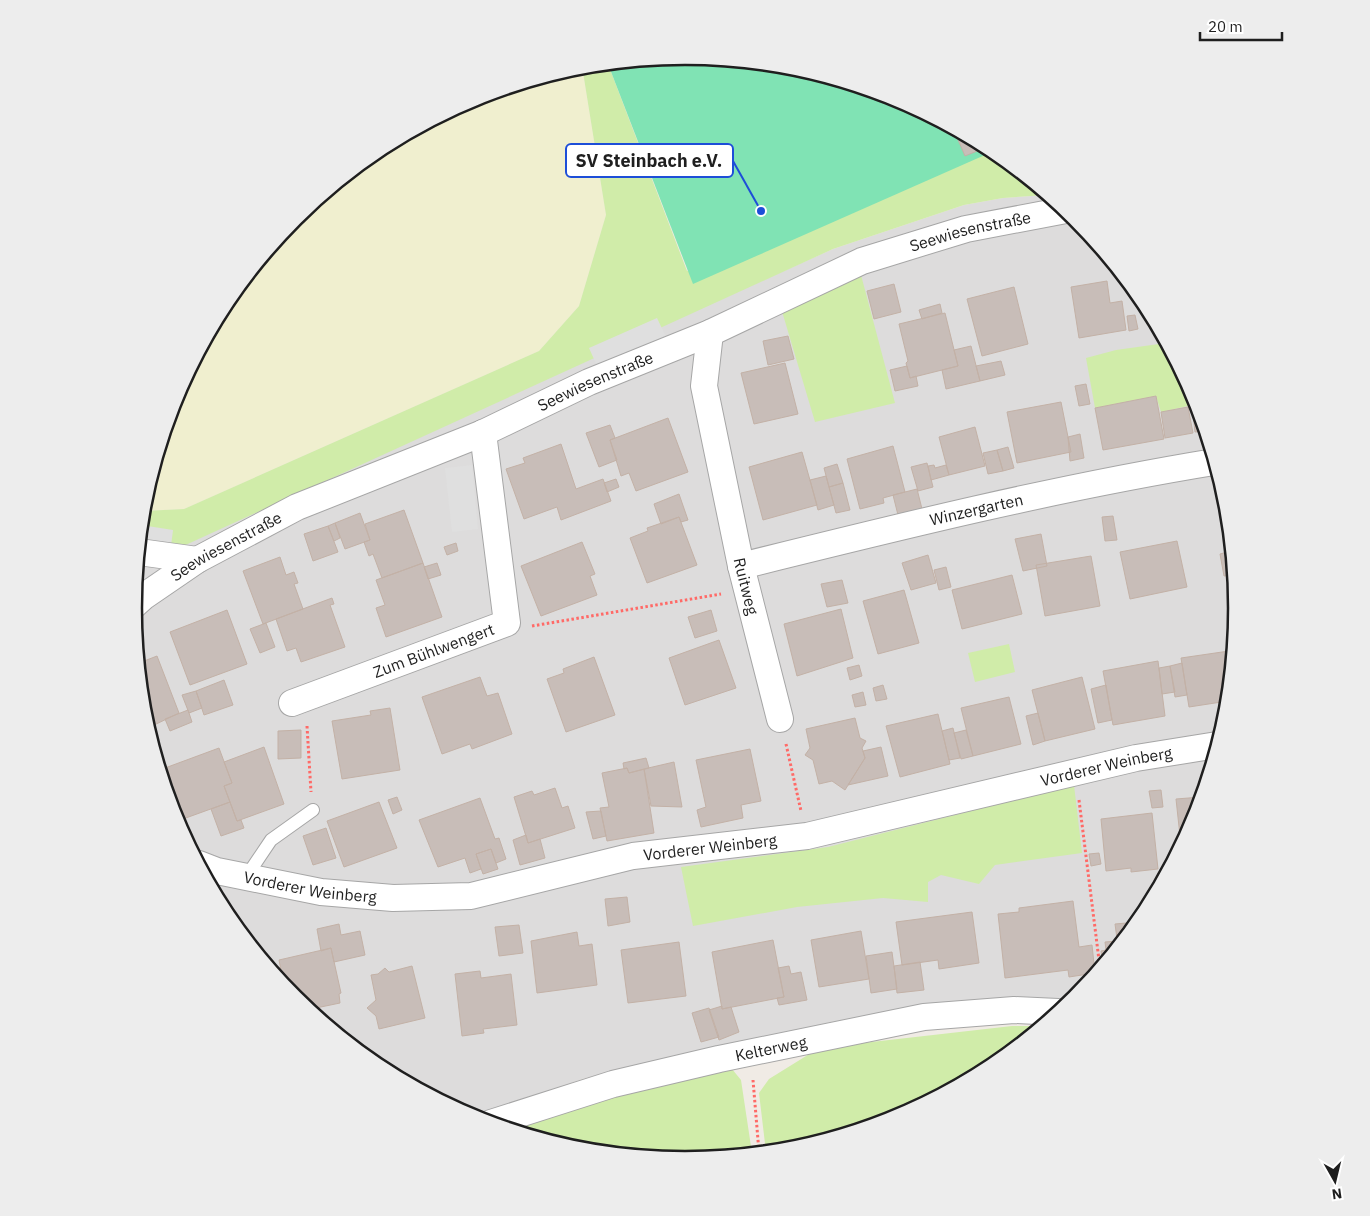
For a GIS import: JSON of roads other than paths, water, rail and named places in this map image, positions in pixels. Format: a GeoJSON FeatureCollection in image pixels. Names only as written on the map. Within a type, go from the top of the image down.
{"type":"FeatureCollection","features":[{"type":"Feature","properties":{"kind":"street","name":"Seewiesenstraße"},"geometry":{"type":"LineString","coordinates":[[142,598],[197,560],[297,507],[483,433],[589,382],[633,358],[710,333],[862,262],[966,229],[1056,212]]}},
{"type":"Feature","properties":{"kind":"street","name":"Ruitweg"},"geometry":{"type":"LineString","coordinates":[[710,333],[704,386],[741,566],[780,719]]}},
{"type":"Feature","properties":{"kind":"street","name":"Zum Bühlwengert"},"geometry":{"type":"LineString","coordinates":[[292,703],[507,623],[483,498],[483,433]]}},
{"type":"Feature","properties":{"kind":"street","name":"Winzergarten"},"geometry":{"type":"LineString","coordinates":[[741,566],[930,519],[1055,491],[1112,479],[1208,463]]}},
{"type":"Feature","properties":{"kind":"street"},"geometry":{"type":"LineString","coordinates":[[145,553],[197,560]]}},
{"type":"Feature","properties":{"kind":"street","name":"Vorderer Weinberg"},"geometry":{"type":"LineString","coordinates":[[211,871],[321,892],[393,898],[471,896],[633,856],[807,836],[1136,758],[1210,746]]}},
{"type":"Feature","properties":{"kind":"street","name":"Kelterweg"},"geometry":{"type":"LineString","coordinates":[[503,1119],[613,1084],[754,1052],[924,1017],[1014,1010],[1048,1012]]}},
{"type":"Feature","properties":{"kind":"lane"},"geometry":{"type":"LineString","coordinates":[[246,877],[271,840],[313,810]]}},
{"type":"Feature","properties":{"kind":"place","name":"SV Steinbach e.V."},"geometry":{"type":"Point","coordinates":[761,211]}}]}
